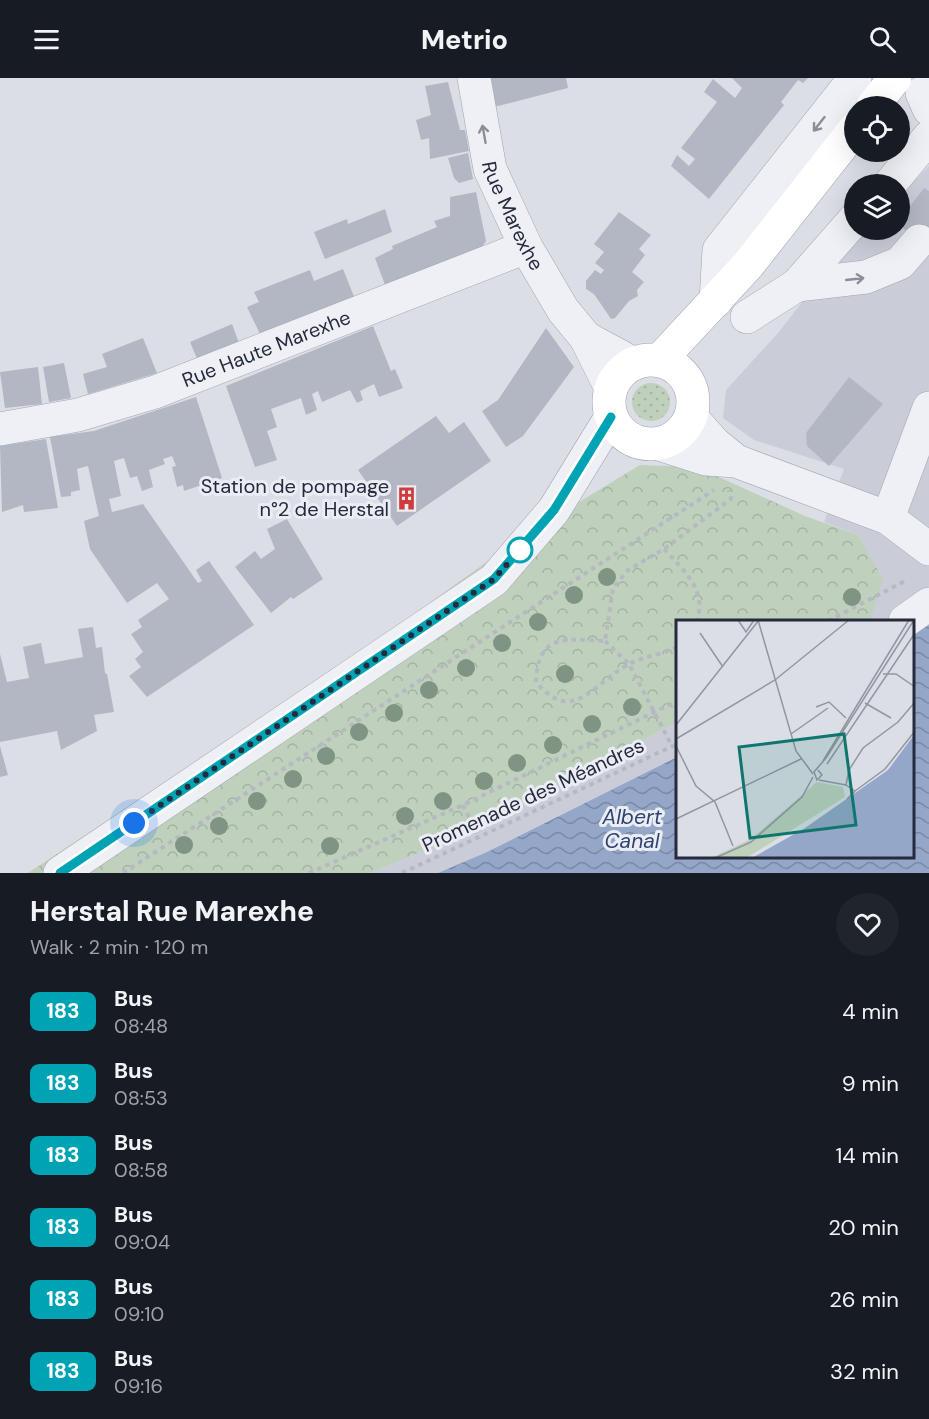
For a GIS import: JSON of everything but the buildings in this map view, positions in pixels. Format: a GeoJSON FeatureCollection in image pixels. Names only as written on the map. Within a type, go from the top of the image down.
{"type":"FeatureCollection","features":[{"type":"Feature","properties":{"kind":"main road"},"geometry":{"type":"LineString","coordinates":[[646,362],[673,366],[684,375],[694,400],[691,417],[684,430],[669,441],[659,444],[642,444],[628,438],[611,402],[622,371],[646,362],[716,301],[844,143]]}},
{"type":"Feature","properties":{"kind":"street","name":"Rue Marexhe"},"geometry":{"type":"LineString","coordinates":[[474,78],[490,169],[525,247],[563,310],[586,338],[611,402]]}},
{"type":"Feature","properties":{"kind":"street"},"geometry":{"type":"LineString","coordinates":[[716,301],[719,250],[855,78]]}},
{"type":"Feature","properties":{"kind":"street"},"geometry":{"type":"LineString","coordinates":[[898,174],[929,137]]}},
{"type":"Feature","properties":{"kind":"street"},"geometry":{"type":"LineString","coordinates":[[747,317],[797,285],[844,232]]}},
{"type":"Feature","properties":{"kind":"street"},"geometry":{"type":"LineString","coordinates":[[797,285],[866,278],[900,263],[920,241]]}},
{"type":"Feature","properties":{"kind":"street","name":"Rue Haute Marexhe"},"geometry":{"type":"LineString","coordinates":[[0,429],[78,415],[155,392],[525,247]]}},
{"type":"Feature","properties":{"kind":"street","name":"Rue Marexhe"},"geometry":{"type":"LineString","coordinates":[[586,338],[646,362]]}},
{"type":"Feature","properties":{"kind":"street"},"geometry":{"type":"LineString","coordinates":[[60,873],[494,579],[554,510],[611,402]]}},
{"type":"Feature","properties":{"kind":"street"},"geometry":{"type":"LineString","coordinates":[[888,518],[929,408]]}},
{"type":"Feature","properties":{"kind":"street"},"geometry":{"type":"LineString","coordinates":[[691,417],[714,443],[731,471]]}},
{"type":"Feature","properties":{"kind":"street"},"geometry":{"type":"LineString","coordinates":[[659,444],[706,459],[731,471],[888,518],[929,549]]}},
{"type":"Feature","properties":{"kind":"street"},"geometry":{"type":"LineString","coordinates":[[906,620],[929,604]]}},
{"type":"Feature","properties":{"kind":"path"},"geometry":{"type":"LineString","coordinates":[[605,641],[613,588],[628,570],[664,549],[731,499],[731,471]]}},
{"type":"Feature","properties":{"kind":"path"},"geometry":{"type":"LineString","coordinates":[[123,873],[731,471]]}},
{"type":"Feature","properties":{"kind":"path"},"geometry":{"type":"LineString","coordinates":[[664,549],[693,582],[701,607],[697,620]]}},
{"type":"Feature","properties":{"kind":"path"},"geometry":{"type":"LineString","coordinates":[[830,620],[909,579]]}},
{"type":"Feature","properties":{"kind":"path"},"geometry":{"type":"LineString","coordinates":[[672,746],[629,664],[605,641],[568,639],[548,645],[537,662],[536,682],[549,698],[564,703],[582,698],[629,664],[676,647]]}},
{"type":"Feature","properties":{"kind":"path"},"geometry":{"type":"LineString","coordinates":[[309,873],[463,805],[676,701]]}},
{"type":"Feature","properties":{"kind":"path","name":"Promenade des Méandres"},"geometry":{"type":"LineString","coordinates":[[402,873],[676,744]]}},
{"type":"Feature","properties":{"kind":"path"},"geometry":{"type":"LineString","coordinates":[[463,805],[479,838]]}},
{"type":"Feature","properties":{"kind":"shaded area"},"geometry":{"type":"Polygon","coordinates":[[[929,166],[929,619],[868,620],[858,535],[824,522],[844,469],[754,440],[723,418],[726,390],[778,333],[833,262],[855,240],[910,240],[910,185],[929,166]]]}},
{"type":"Feature","properties":{"kind":"shaded area"},"geometry":{"type":"Polygon","coordinates":[[[676,723],[676,758],[487,852],[438,873],[371,873],[482,826],[676,723]]]}},
{"type":"Feature","properties":{"kind":"green space"},"geometry":{"type":"Polygon","coordinates":[[[651,383],[665,388],[670,402],[665,416],[651,421],[637,416],[632,402],[637,388],[651,383]]]}},
{"type":"Feature","properties":{"kind":"green space"},"geometry":{"type":"Polygon","coordinates":[[[640,465],[697,467],[805,516],[858,535],[883,579],[870,620],[676,620],[676,723],[482,826],[371,873],[28,873],[368,647],[523,536],[640,465]]]}},
{"type":"Feature","properties":{"kind":"water","name":"Albert Canal"},"geometry":{"type":"Polygon","coordinates":[[[929,625],[929,873],[438,873],[487,852],[676,758],[676,858],[914,858],[914,633],[929,625]]]}},
{"type":"Feature","properties":{"kind":"bus line","name":"183"},"geometry":{"type":"LineString","coordinates":[[60,873],[494,579],[554,510],[611,417]]}},
{"type":"Feature","properties":{"kind":"place","name":"Station de pompage n°2 de Herstal"},"geometry":{"type":"Point","coordinates":[407,498]}},
{"type":"Feature","properties":{"kind":"route"},"geometry":{"type":"LineString","coordinates":[[134,823],[494,579],[524,545],[520,550]]}}]}
